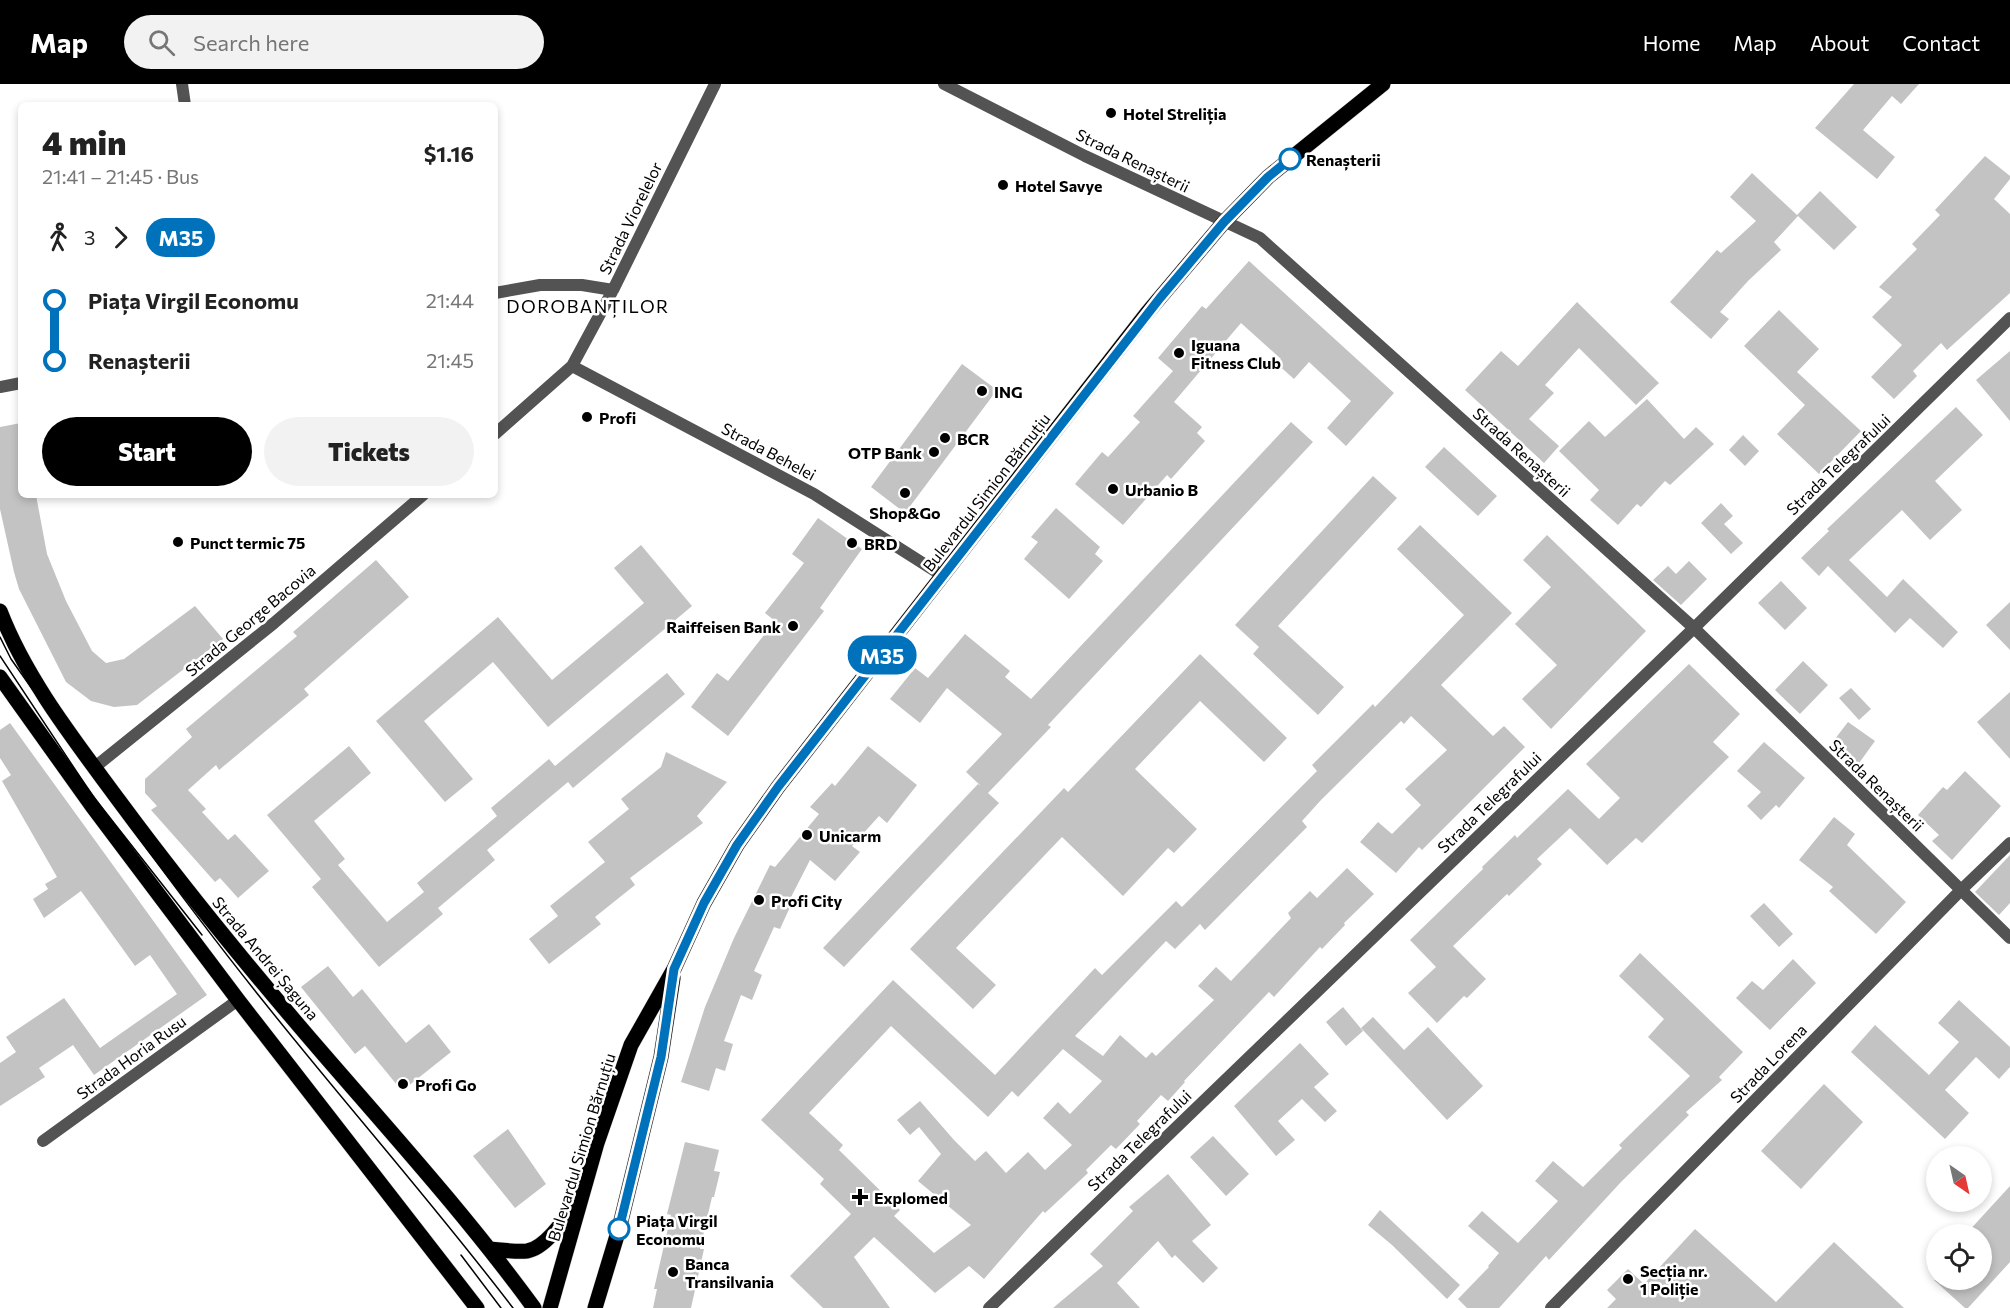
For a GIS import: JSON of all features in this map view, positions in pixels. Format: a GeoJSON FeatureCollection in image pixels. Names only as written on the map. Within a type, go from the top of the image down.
{"type":"FeatureCollection","features":[{"type":"Feature","properties":{"kind":"main road","name":"Bulevardul Simion Bărnuțiu"},"geometry":{"type":"LineString","coordinates":[[550,1308],[597,1143],[631,1045],[674,969],[704,903],[737,845],[778,787],[1147,314],[1224,222],[1268,177],[1383,84]]}},
{"type":"Feature","properties":{"kind":"main road","name":"Strada Andrei Șaguna"},"geometry":{"type":"LineString","coordinates":[[0,611],[35,681],[95,768],[190,895],[261,982],[366,1102],[489,1249],[534,1308]]}},
{"type":"Feature","properties":{"kind":"main road"},"geometry":{"type":"LineString","coordinates":[[0,677],[92,806],[238,1000],[477,1308]]}},
{"type":"Feature","properties":{"kind":"main road","name":"Bulevardul Simion Bărnuțiu"},"geometry":{"type":"LineString","coordinates":[[595,1308],[619,1229],[661,1057],[674,969]]}},
{"type":"Feature","properties":{"kind":"main road"},"geometry":{"type":"LineString","coordinates":[[489,1249],[526,1251],[532,1249],[549,1237],[584,1193]]}},
{"type":"Feature","properties":{"kind":"street"},"geometry":{"type":"LineString","coordinates":[[182,84],[185,102]]}},
{"type":"Feature","properties":{"kind":"street","name":"Strada Viorelelor"},"geometry":{"type":"LineString","coordinates":[[572,366],[613,290],[715,84]]}},
{"type":"Feature","properties":{"kind":"street","name":"Strada Renașterii"},"geometry":{"type":"LineString","coordinates":[[944,84],[1085,156],[1260,238],[1694,628],[2010,938]]}},
{"type":"Feature","properties":{"kind":"street"},"geometry":{"type":"LineString","coordinates":[[498,292],[540,285],[582,285],[613,290]]}},
{"type":"Feature","properties":{"kind":"street","name":"Strada Telegrafului"},"geometry":{"type":"LineString","coordinates":[[989,1308],[1694,628],[2010,318]]}},
{"type":"Feature","properties":{"kind":"street"},"geometry":{"type":"LineString","coordinates":[[498,431],[572,366]]}},
{"type":"Feature","properties":{"kind":"street","name":"Strada Behelei"},"geometry":{"type":"LineString","coordinates":[[572,366],[814,494],[944,576]]}},
{"type":"Feature","properties":{"kind":"street"},"geometry":{"type":"LineString","coordinates":[[0,387],[18,384]]}},
{"type":"Feature","properties":{"kind":"street","name":"Strada George Bacovia"},"geometry":{"type":"LineString","coordinates":[[95,768],[274,624],[420,498]]}},
{"type":"Feature","properties":{"kind":"street","name":"Strada Lorena"},"geometry":{"type":"LineString","coordinates":[[1551,1308],[1961,890],[2010,843]]}},
{"type":"Feature","properties":{"kind":"street","name":"Strada Horia Rusu"},"geometry":{"type":"LineString","coordinates":[[43,1141],[238,1000]]}},
{"type":"Feature","properties":{"kind":"building"},"geometry":{"type":"Polygon","coordinates":[[[1854,84],[1919,84],[1901,104],[1892,96],[1863,130],[1895,157],[1877,179],[1815,128],[1854,84]]]}},
{"type":"Feature","properties":{"kind":"building"},"geometry":{"type":"Polygon","coordinates":[[[1985,156],[2010,176],[1994,199],[2010,214],[2010,293],[1947,350],[1941,343],[1913,371],[1917,376],[1894,399],[1871,377],[1902,345],[1872,317],[1892,297],[1879,287],[1917,249],[1912,244],[1940,215],[1935,210],[1985,156]]]}},
{"type":"Feature","properties":{"kind":"building"},"geometry":{"type":"Polygon","coordinates":[[[1752,173],[1797,215],[1820,191],[1857,227],[1834,250],[1798,216],[1774,242],[1781,250],[1720,312],[1729,319],[1711,339],[1670,302],[1717,250],[1721,253],[1756,221],[1730,197],[1752,173]]]}},
{"type":"Feature","properties":{"kind":"building"},"geometry":{"type":"Polygon","coordinates":[[[1249,261],[1394,393],[1346,446],[1327,428],[1351,401],[1309,362],[1294,379],[1276,363],[1281,359],[1241,323],[1174,402],[1202,427],[1197,433],[1205,441],[1171,479],[1167,475],[1123,525],[1075,484],[1102,452],[1108,457],[1140,422],[1133,416],[1173,371],[1158,358],[1202,306],[1206,309],[1249,261]]]}},
{"type":"Feature","properties":{"kind":"building"},"geometry":{"type":"Polygon","coordinates":[[[1577,302],[1659,383],[1636,405],[1579,348],[1545,385],[1554,393],[1529,419],[1559,446],[1544,463],[1465,390],[1501,351],[1518,366],[1577,302]]]}},
{"type":"Feature","properties":{"kind":"building"},"geometry":{"type":"Polygon","coordinates":[[[1779,310],[1819,349],[1797,372],[1861,431],[1819,474],[1777,434],[1805,405],[1744,346],[1779,310]]]}},
{"type":"Feature","properties":{"kind":"building"},"geometry":{"type":"Polygon","coordinates":[[[2010,351],[2010,421],[1976,380],[2010,351]]]}},
{"type":"Feature","properties":{"kind":"building"},"geometry":{"type":"Polygon","coordinates":[[[962,364],[997,390],[905,513],[871,487],[962,364]]]}},
{"type":"Feature","properties":{"kind":"building"},"geometry":{"type":"Polygon","coordinates":[[[1647,399],[1684,439],[1696,427],[1714,444],[1670,485],[1665,481],[1641,507],[1637,504],[1618,525],[1590,500],[1599,490],[1559,451],[1589,421],[1605,437],[1647,399]]]}},
{"type":"Feature","properties":{"kind":"building"},"geometry":{"type":"Polygon","coordinates":[[[1956,407],[1983,435],[1935,481],[1962,510],[1930,540],[1902,510],[1849,560],[1887,597],[1903,579],[1958,632],[1943,648],[1910,618],[1895,633],[1828,566],[1819,576],[1801,558],[1829,531],[1827,529],[1956,407]]]}},
{"type":"Feature","properties":{"kind":"building"},"geometry":{"type":"Polygon","coordinates":[[[1291,422],[1313,442],[1048,725],[1051,727],[988,793],[999,803],[844,967],[823,948],[978,784],[981,786],[966,772],[1002,734],[947,688],[920,723],[890,699],[915,668],[928,678],[965,634],[1010,671],[1005,677],[1031,699],[1291,422]]]}},
{"type":"Feature","properties":{"kind":"building"},"geometry":{"type":"Polygon","coordinates":[[[18,424],[18,498],[37,498],[47,554],[66,601],[92,651],[106,663],[124,659],[195,606],[223,639],[137,705],[114,707],[91,701],[66,682],[19,589],[0,509],[0,427],[18,424]]]}},
{"type":"Feature","properties":{"kind":"building"},"geometry":{"type":"Polygon","coordinates":[[[1743,435],[1759,451],[1745,466],[1729,450],[1743,435]]]}},
{"type":"Feature","properties":{"kind":"building"},"geometry":{"type":"Polygon","coordinates":[[[1444,447],[1497,496],[1478,516],[1425,467],[1444,447]]]}},
{"type":"Feature","properties":{"kind":"building"},"geometry":{"type":"Polygon","coordinates":[[[1373,476],[1397,498],[1278,626],[1344,687],[1318,715],[1253,654],[1259,647],[1235,625],[1373,476]]]}},
{"type":"Feature","properties":{"kind":"building"},"geometry":{"type":"Polygon","coordinates":[[[1721,503],[1733,516],[1724,524],[1743,543],[1731,554],[1701,523],[1721,503]]]}},
{"type":"Feature","properties":{"kind":"building"},"geometry":{"type":"Polygon","coordinates":[[[1056,508],[1100,547],[1095,554],[1103,561],[1069,599],[1024,559],[1038,542],[1031,537],[1056,508]]]}},
{"type":"Feature","properties":{"kind":"building"},"geometry":{"type":"Polygon","coordinates":[[[818,518],[862,549],[820,608],[824,611],[728,736],[691,707],[717,673],[728,681],[775,621],[765,613],[804,563],[792,554],[818,518]]]}},
{"type":"Feature","properties":{"kind":"building"},"geometry":{"type":"Polygon","coordinates":[[[1420,525],[1512,613],[1441,685],[1493,736],[1504,726],[1525,747],[1422,850],[1419,847],[1396,873],[1360,842],[1378,822],[1392,834],[1421,805],[1405,789],[1447,750],[1411,716],[1404,724],[1401,721],[1321,800],[1302,821],[1307,827],[1205,930],[1200,924],[1175,949],[1166,941],[1075,1036],[1103,1056],[1120,1035],[1146,1058],[1152,1052],[1156,1056],[1214,1000],[1198,986],[1216,967],[1231,981],[1291,918],[1288,913],[1310,891],[1317,898],[1347,868],[1374,894],[1344,923],[1345,925],[1322,949],[1320,947],[1274,997],[1269,992],[1184,1081],[1168,1101],[1161,1095],[1137,1121],[1140,1124],[1116,1149],[1111,1145],[1086,1170],[1088,1173],[1045,1213],[1043,1211],[984,1279],[969,1266],[935,1293],[874,1237],[854,1257],[890,1308],[823,1308],[790,1276],[851,1214],[820,1184],[824,1179],[761,1120],[893,980],[995,1075],[1095,968],[1102,975],[1176,901],[1182,907],[1317,771],[1312,765],[1373,704],[1375,707],[1464,615],[1397,549],[1420,525]],[[891,1026],[809,1113],[843,1145],[839,1150],[900,1210],[894,1216],[934,1253],[971,1225],[918,1181],[941,1154],[919,1127],[910,1135],[897,1120],[920,1101],[975,1161],[986,1151],[1006,1173],[1028,1152],[1045,1170],[1072,1145],[1043,1118],[1058,1102],[1070,1114],[1102,1081],[1063,1049],[1018,1097],[1012,1091],[988,1117],[891,1026]]]}},
{"type":"Feature","properties":{"kind":"building"},"geometry":{"type":"Polygon","coordinates":[[[1547,535],[1646,631],[1551,729],[1522,699],[1557,665],[1515,624],[1551,587],[1523,560],[1547,535]]]}},
{"type":"Feature","properties":{"kind":"building"},"geometry":{"type":"Polygon","coordinates":[[[641,545],[692,606],[548,727],[493,662],[424,721],[473,779],[445,802],[376,721],[498,617],[552,680],[644,603],[614,568],[641,545]]]}},
{"type":"Feature","properties":{"kind":"building"},"geometry":{"type":"Polygon","coordinates":[[[376,560],[409,597],[304,689],[309,695],[219,770],[216,765],[188,790],[206,809],[202,812],[228,840],[235,834],[269,871],[238,898],[220,878],[215,882],[151,810],[157,806],[145,793],[145,779],[192,737],[186,729],[297,636],[293,632],[376,560]]]}},
{"type":"Feature","properties":{"kind":"building"},"geometry":{"type":"Polygon","coordinates":[[[1689,561],[1707,579],[1681,605],[1653,580],[1668,566],[1676,574],[1689,561]]]}},
{"type":"Feature","properties":{"kind":"building"},"geometry":{"type":"Polygon","coordinates":[[[1781,581],[1807,608],[1785,630],[1758,603],[1781,581]]]}},
{"type":"Feature","properties":{"kind":"building"},"geometry":{"type":"Polygon","coordinates":[[[2010,602],[2010,650],[1986,625],[2010,602]]]}},
{"type":"Feature","properties":{"kind":"building"},"geometry":{"type":"Polygon","coordinates":[[[1200,654],[1287,738],[1264,762],[1200,701],[1135,769],[1197,829],[1174,853],[1168,848],[1123,896],[1062,837],[956,948],[996,985],[973,1009],[910,949],[1064,788],[1068,792],[1200,654]]]}},
{"type":"Feature","properties":{"kind":"building"},"geometry":{"type":"Polygon","coordinates":[[[1803,661],[1828,685],[1800,714],[1775,690],[1803,661]]]}},
{"type":"Feature","properties":{"kind":"building"},"geometry":{"type":"Polygon","coordinates":[[[1689,664],[1740,714],[1713,742],[1729,757],[1642,843],[1636,838],[1607,865],[1570,828],[1537,859],[1542,864],[1453,946],[1486,979],[1467,998],[1464,996],[1437,1023],[1408,993],[1436,967],[1410,940],[1515,835],[1517,838],[1568,789],[1599,819],[1620,798],[1586,764],[1689,664]]]}},
{"type":"Feature","properties":{"kind":"building"},"geometry":{"type":"Polygon","coordinates":[[[667,673],[685,694],[573,788],[568,782],[487,850],[495,860],[438,908],[443,914],[379,967],[312,887],[321,879],[267,815],[349,746],[371,773],[314,821],[345,859],[338,865],[387,922],[424,892],[417,883],[497,816],[491,808],[549,759],[555,766],[667,673]]]}},
{"type":"Feature","properties":{"kind":"building"},"geometry":{"type":"Polygon","coordinates":[[[1851,688],[1871,709],[1859,720],[1839,698],[1851,688]]]}},
{"type":"Feature","properties":{"kind":"building"},"geometry":{"type":"Polygon","coordinates":[[[2010,692],[2010,759],[1977,722],[2010,692]]]}},
{"type":"Feature","properties":{"kind":"building"},"geometry":{"type":"Polygon","coordinates":[[[1848,722],[1875,741],[1854,770],[1828,748],[1848,722]]]}},
{"type":"Feature","properties":{"kind":"building"},"geometry":{"type":"Polygon","coordinates":[[[10,723],[207,995],[94,1075],[73,1045],[39,1068],[45,1077],[0,1106],[0,1063],[16,1052],[6,1037],[64,998],[100,1048],[177,994],[150,955],[135,966],[81,891],[44,918],[33,899],[48,889],[45,884],[57,877],[2,781],[11,775],[0,758],[0,730],[10,723]]]}},
{"type":"Feature","properties":{"kind":"building"},"geometry":{"type":"Polygon","coordinates":[[[1764,742],[1805,778],[1779,808],[1776,805],[1761,820],[1747,806],[1761,792],[1737,771],[1764,742]]]}},
{"type":"Feature","properties":{"kind":"building"},"geometry":{"type":"Polygon","coordinates":[[[868,746],[917,785],[887,823],[879,816],[852,846],[860,852],[835,881],[810,860],[787,905],[790,907],[780,929],[774,927],[754,971],[762,975],[752,1000],[741,995],[724,1041],[733,1044],[725,1071],[716,1068],[709,1091],[681,1082],[705,1007],[734,938],[770,865],[775,867],[819,814],[810,807],[832,783],[835,786],[868,746]]]}},
{"type":"Feature","properties":{"kind":"building"},"geometry":{"type":"Polygon","coordinates":[[[666,752],[727,782],[697,816],[703,823],[630,878],[635,885],[595,917],[601,924],[549,964],[529,939],[558,916],[550,906],[605,862],[588,842],[629,809],[621,799],[661,767],[666,752]]]}},
{"type":"Feature","properties":{"kind":"building"},"geometry":{"type":"Polygon","coordinates":[[[1965,771],[2001,806],[1952,860],[1932,841],[1939,835],[1918,815],[1943,787],[1947,790],[1965,771]]]}},
{"type":"Feature","properties":{"kind":"building"},"geometry":{"type":"Polygon","coordinates":[[[1834,817],[1855,834],[1847,845],[1906,902],[1876,934],[1829,891],[1833,887],[1799,860],[1834,817]]]}},
{"type":"Feature","properties":{"kind":"building"},"geometry":{"type":"Polygon","coordinates":[[[2010,855],[2010,903],[1999,915],[1975,892],[2010,855]]]}},
{"type":"Feature","properties":{"kind":"building"},"geometry":{"type":"Polygon","coordinates":[[[1764,903],[1793,934],[1779,947],[1750,916],[1764,903]]]}},
{"type":"Feature","properties":{"kind":"building"},"geometry":{"type":"Polygon","coordinates":[[[1640,953],[1743,1052],[1719,1077],[1722,1080],[1686,1112],[1689,1115],[1621,1182],[1549,1260],[1546,1256],[1499,1308],[1467,1308],[1458,1299],[1489,1267],[1499,1253],[1468,1226],[1482,1211],[1518,1243],[1558,1201],[1535,1181],[1553,1161],[1583,1187],[1622,1148],[1619,1145],[1690,1076],[1648,1037],[1664,1019],[1619,976],[1640,953]]]}},
{"type":"Feature","properties":{"kind":"building"},"geometry":{"type":"Polygon","coordinates":[[[1793,959],[1816,983],[1770,1030],[1736,998],[1752,981],[1763,990],[1793,959]]]}},
{"type":"Feature","properties":{"kind":"building"},"geometry":{"type":"Polygon","coordinates":[[[328,966],[353,997],[362,989],[406,1043],[429,1024],[451,1052],[402,1091],[365,1046],[355,1054],[301,987],[328,966]]]}},
{"type":"Feature","properties":{"kind":"building"},"geometry":{"type":"Polygon","coordinates":[[[1959,1000],[2010,1047],[2010,1067],[1999,1079],[1976,1057],[1945,1090],[1969,1113],[1945,1139],[1851,1052],[1875,1025],[1929,1075],[1959,1042],[1938,1023],[1959,1000]]]}},
{"type":"Feature","properties":{"kind":"building"},"geometry":{"type":"Polygon","coordinates":[[[1343,1007],[1363,1031],[1346,1046],[1326,1022],[1343,1007]]]}},
{"type":"Feature","properties":{"kind":"building"},"geometry":{"type":"Polygon","coordinates":[[[1373,1017],[1404,1050],[1428,1027],[1483,1086],[1447,1120],[1361,1028],[1373,1017]]]}},
{"type":"Feature","properties":{"kind":"building"},"geometry":{"type":"Polygon","coordinates":[[[1300,1043],[1329,1074],[1314,1087],[1337,1111],[1325,1122],[1302,1099],[1278,1121],[1295,1140],[1276,1156],[1234,1106],[1300,1043]]]}},
{"type":"Feature","properties":{"kind":"building"},"geometry":{"type":"Polygon","coordinates":[[[1824,1084],[1863,1122],[1801,1189],[1761,1151],[1824,1084]]]}},
{"type":"Feature","properties":{"kind":"building"},"geometry":{"type":"Polygon","coordinates":[[[508,1129],[546,1184],[515,1208],[473,1156],[508,1129]]]}},
{"type":"Feature","properties":{"kind":"building"},"geometry":{"type":"Polygon","coordinates":[[[1213,1136],[1249,1174],[1226,1196],[1190,1157],[1213,1136]]]}},
{"type":"Feature","properties":{"kind":"building"},"geometry":{"type":"Polygon","coordinates":[[[685,1142],[719,1150],[714,1171],[720,1172],[700,1249],[704,1249],[691,1308],[653,1308],[657,1289],[654,1289],[671,1215],[667,1214],[685,1142]]]}},
{"type":"Feature","properties":{"kind":"building"},"geometry":{"type":"Polygon","coordinates":[[[1168,1174],[1211,1225],[1192,1241],[1218,1268],[1203,1283],[1175,1255],[1172,1258],[1158,1241],[1117,1283],[1140,1308],[1053,1308],[1103,1266],[1090,1254],[1133,1211],[1129,1207],[1168,1174]]]}},
{"type":"Feature","properties":{"kind":"building"},"geometry":{"type":"Polygon","coordinates":[[[2010,1186],[2010,1262],[1992,1282],[1992,1224],[1975,1224],[1986,1212],[1992,1212],[1992,1206],[2010,1186]]]}},
{"type":"Feature","properties":{"kind":"building"},"geometry":{"type":"Polygon","coordinates":[[[1380,1210],[1460,1285],[1447,1299],[1392,1245],[1368,1225],[1380,1210]]]}},
{"type":"Feature","properties":{"kind":"building"},"geometry":{"type":"Polygon","coordinates":[[[1695,1229],[1776,1302],[1834,1242],[1904,1308],[1607,1308],[1616,1299],[1607,1290],[1628,1269],[1644,1284],[1695,1229]]]}},
{"type":"Feature","properties":{"kind":"building"},"geometry":{"type":"Polygon","coordinates":[[[1945,1290],[1984,1290],[1968,1308],[1965,1308],[1945,1290]]]}},
{"type":"Feature","properties":{"kind":"tram line"},"geometry":{"type":"LineString","coordinates":[[0,637],[11,659],[198,918],[513,1308]]}},
{"type":"Feature","properties":{"kind":"tram line"},"geometry":{"type":"LineString","coordinates":[[0,656],[92,795],[202,935]]}},
{"type":"Feature","properties":{"kind":"tram line"},"geometry":{"type":"LineString","coordinates":[[461,1255],[501,1308]]}},
{"type":"Feature","properties":{"kind":"bus line","name":"M35"},"geometry":{"type":"LineString","coordinates":[[619,1229],[661,1057],[674,969],[704,903],[737,845],[778,787],[1147,314],[1224,222],[1268,177],[1290,159]]}},
{"type":"Feature","properties":{"kind":"place","name":"Hotel Streliția"},"geometry":{"type":"Point","coordinates":[1111,113]}},
{"type":"Feature","properties":{"kind":"place","name":"Renașterii"},"geometry":{"type":"Point","coordinates":[1290,159]}},
{"type":"Feature","properties":{"kind":"place","name":"Hotel Savye"},"geometry":{"type":"Point","coordinates":[1003,185]}},
{"type":"Feature","properties":{"kind":"place","name":"Iguana Fitness Club"},"geometry":{"type":"Point","coordinates":[1179,353]}},
{"type":"Feature","properties":{"kind":"place","name":"ING"},"geometry":{"type":"Point","coordinates":[982,391]}},
{"type":"Feature","properties":{"kind":"place","name":"Profi"},"geometry":{"type":"Point","coordinates":[587,417]}},
{"type":"Feature","properties":{"kind":"place","name":"BCR"},"geometry":{"type":"Point","coordinates":[945,438]}},
{"type":"Feature","properties":{"kind":"place","name":"OTP Bank"},"geometry":{"type":"Point","coordinates":[934,452]}},
{"type":"Feature","properties":{"kind":"place","name":"Urbanio B"},"geometry":{"type":"Point","coordinates":[1113,489]}},
{"type":"Feature","properties":{"kind":"place","name":"Shop&Go"},"geometry":{"type":"Point","coordinates":[905,493]}},
{"type":"Feature","properties":{"kind":"place","name":"Punct termic 75"},"geometry":{"type":"Point","coordinates":[178,542]}},
{"type":"Feature","properties":{"kind":"place","name":"BRD"},"geometry":{"type":"Point","coordinates":[852,543]}},
{"type":"Feature","properties":{"kind":"place","name":"Raiffeisen Bank"},"geometry":{"type":"Point","coordinates":[793,626]}},
{"type":"Feature","properties":{"kind":"place","name":"Unicarm"},"geometry":{"type":"Point","coordinates":[807,835]}},
{"type":"Feature","properties":{"kind":"place","name":"Profi City"},"geometry":{"type":"Point","coordinates":[759,900]}},
{"type":"Feature","properties":{"kind":"place","name":"Profi Go"},"geometry":{"type":"Point","coordinates":[403,1084]}},
{"type":"Feature","properties":{"kind":"place","name":"Explomed"},"geometry":{"type":"Point","coordinates":[860,1197]}},
{"type":"Feature","properties":{"kind":"place","name":"Piața Virgil Economu"},"geometry":{"type":"Point","coordinates":[619,1229]}},
{"type":"Feature","properties":{"kind":"place","name":"Banca Transilvania"},"geometry":{"type":"Point","coordinates":[673,1272]}},
{"type":"Feature","properties":{"kind":"place","name":"Secția nr. 1 Poliție"},"geometry":{"type":"Point","coordinates":[1628,1279]}},
{"type":"Feature","properties":{"kind":"district","name":"DOROBANȚILOR"},"geometry":{"type":"Point","coordinates":[588,306]}}]}
